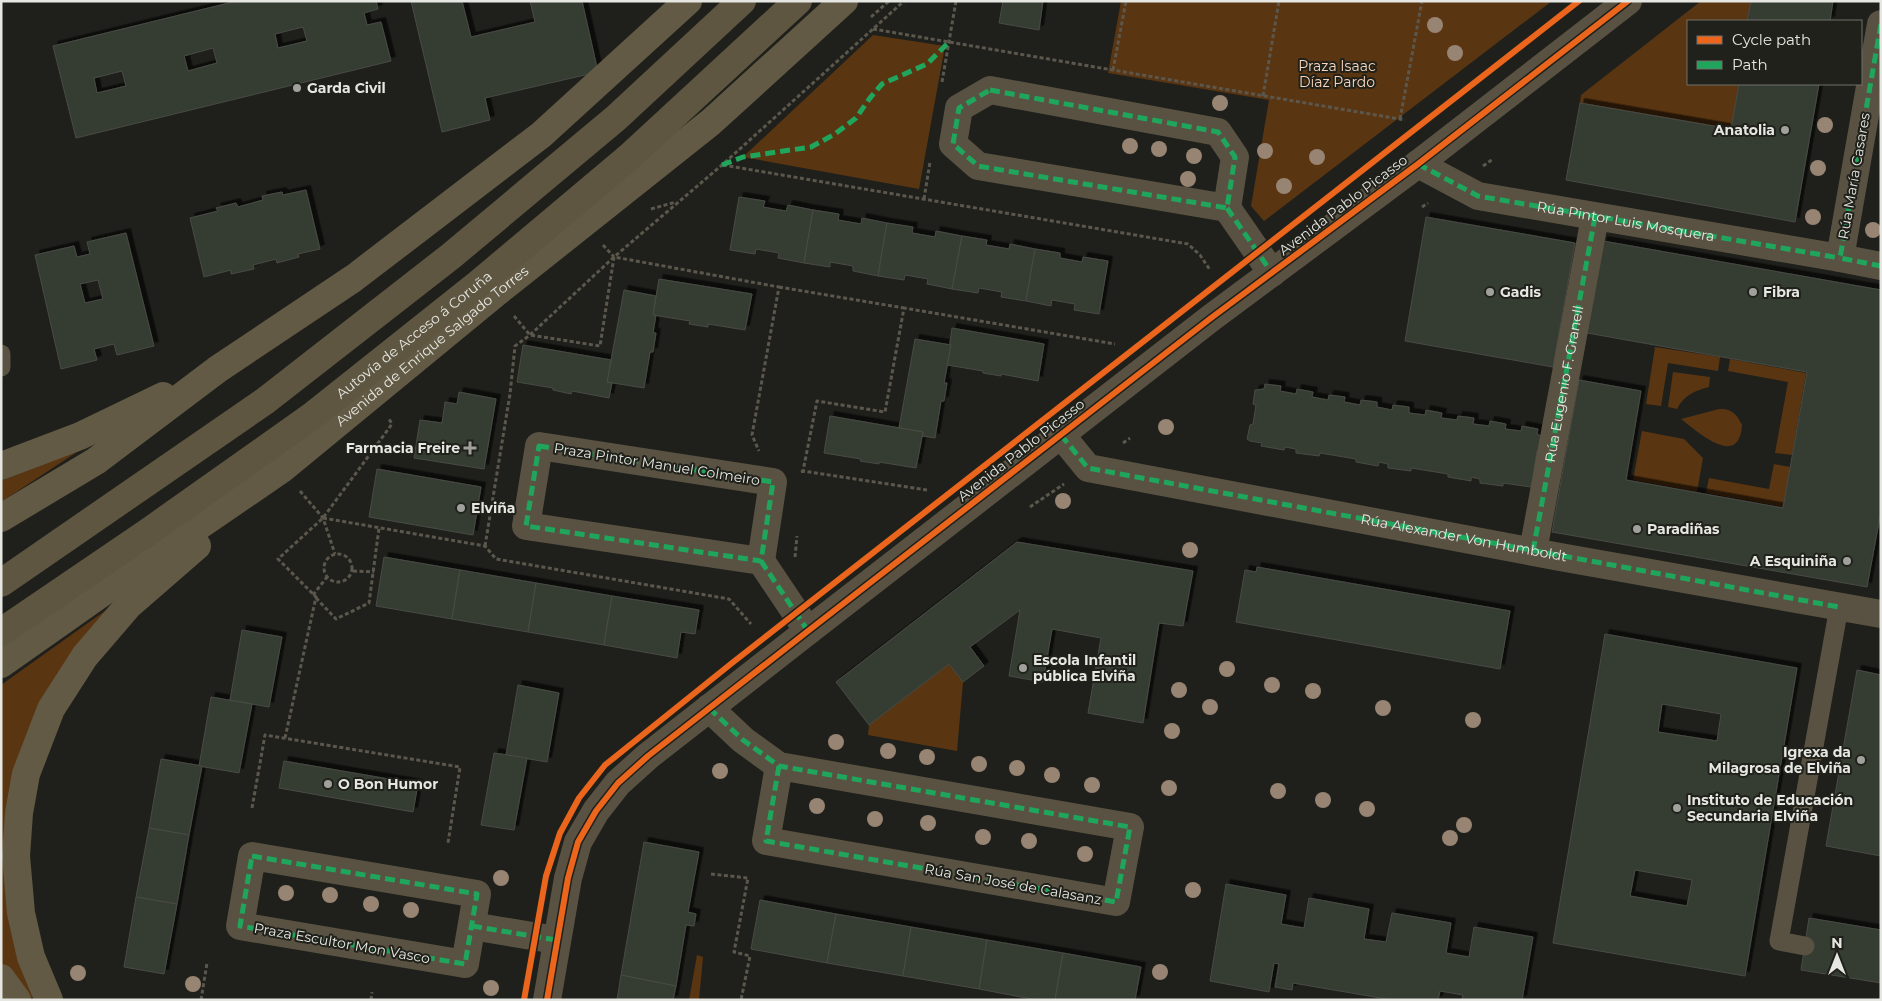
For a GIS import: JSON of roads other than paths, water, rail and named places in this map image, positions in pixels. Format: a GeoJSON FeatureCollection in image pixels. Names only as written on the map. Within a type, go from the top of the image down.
{"type":"FeatureCollection","features":[{"type":"Feature","properties":{"kind":"highway"},"geometry":{"type":"LineString","coordinates":[[1,583],[78,532],[266,401],[451,256],[616,118],[742,1]]}},
{"type":"Feature","properties":{"kind":"highway","name":"Autovía de Acceso á Coruña"},"geometry":{"type":"LineString","coordinates":[[1,632],[148,532],[312,416],[478,284],[629,158],[798,1]]}},
{"type":"Feature","properties":{"kind":"main road"},"geometry":{"type":"LineString","coordinates":[[1,518],[96,461],[218,369],[354,278],[541,135],[688,1]]}},
{"type":"Feature","properties":{"kind":"main road","name":"Avenida de Enrique Salgado Torres"},"geometry":{"type":"LineString","coordinates":[[1,664],[133,570],[288,477],[496,293],[710,122],[844,1]]}},
{"type":"Feature","properties":{"kind":"main road"},"geometry":{"type":"LineString","coordinates":[[1,466],[80,436],[218,369]]}},
{"type":"Feature","properties":{"kind":"main road"},"geometry":{"type":"LineString","coordinates":[[49,1000],[30,957],[21,913],[16,856],[19,813],[26,774],[51,709],[85,656],[128,606],[220,527],[288,477]]}},
{"type":"Feature","properties":{"kind":"main road"},"geometry":{"type":"LineString","coordinates":[[1,978],[17,1000]]}},
{"type":"Feature","properties":{"kind":"street","name":"Avenida Pablo Picasso"},"geometry":{"type":"LineString","coordinates":[[547,1000],[568,878],[578,842],[596,811],[624,777],[648,756],[808,631],[1628,1]]}},
{"type":"Feature","properties":{"kind":"street","name":"Rúa María Casares"},"geometry":{"type":"LineString","coordinates":[[1881,24],[1840,258],[1881,266]]}},
{"type":"Feature","properties":{"kind":"street"},"geometry":{"type":"LineString","coordinates":[[1227,208],[978,166],[953,144],[960,108],[990,90],[1218,132],[1234,157],[1227,208],[1272,273]]}},
{"type":"Feature","properties":{"kind":"street","name":"Rúa Pintor Luis Mosquera"},"geometry":{"type":"LineString","coordinates":[[1418,164],[1478,196],[1840,258]]}},
{"type":"Feature","properties":{"kind":"street","name":"Rúa Eugenio F. Granell"},"geometry":{"type":"LineString","coordinates":[[1533,551],[1595,217]]}},
{"type":"Feature","properties":{"kind":"street","name":"Rúa Alexander Von Humboldt"},"geometry":{"type":"LineString","coordinates":[[1061,436],[1088,468],[1881,614]]}},
{"type":"Feature","properties":{"kind":"street","name":"Praza Pintor Manuel Colmeiro"},"geometry":{"type":"LineString","coordinates":[[539,446],[773,482],[761,561],[526,526],[539,446]]}},
{"type":"Feature","properties":{"kind":"street"},"geometry":{"type":"LineString","coordinates":[[761,561],[808,631]]}},
{"type":"Feature","properties":{"kind":"street","name":"Rúa San José de Calasanz"},"geometry":{"type":"LineString","coordinates":[[709,708],[743,740],[779,766],[1130,827],[1116,902],[766,841],[779,766]]}},
{"type":"Feature","properties":{"kind":"street","name":"Praza Escultor Mon Vasco"},"geometry":{"type":"LineString","coordinates":[[252,856],[477,894],[472,926],[465,964],[240,926],[252,856]]}},
{"type":"Feature","properties":{"kind":"street"},"geometry":{"type":"LineString","coordinates":[[472,926],[556,940]]}},
{"type":"Feature","properties":{"kind":"lane"},"geometry":{"type":"LineString","coordinates":[[1,354],[1,367]]}},
{"type":"Feature","properties":{"kind":"lane"},"geometry":{"type":"LineString","coordinates":[[1805,946],[1779,941],[1839,607]]}},
{"type":"Feature","properties":{"kind":"place","name":"Garda Civil"},"geometry":{"type":"Point","coordinates":[297,88]}},
{"type":"Feature","properties":{"kind":"place","name":"Anatolia"},"geometry":{"type":"Point","coordinates":[1785,130]}},
{"type":"Feature","properties":{"kind":"place","name":"Gadis"},"geometry":{"type":"Point","coordinates":[1490,292]}},
{"type":"Feature","properties":{"kind":"place","name":"Fibra"},"geometry":{"type":"Point","coordinates":[1753,292]}},
{"type":"Feature","properties":{"kind":"place","name":"Farmacia Freire"},"geometry":{"type":"Point","coordinates":[470,448]}},
{"type":"Feature","properties":{"kind":"place","name":"Elviña"},"geometry":{"type":"Point","coordinates":[461,508]}},
{"type":"Feature","properties":{"kind":"place","name":"Paradiñas"},"geometry":{"type":"Point","coordinates":[1637,529]}},
{"type":"Feature","properties":{"kind":"place","name":"A Esquiniña"},"geometry":{"type":"Point","coordinates":[1847,561]}},
{"type":"Feature","properties":{"kind":"place","name":"Escola Infantil pública Elviña"},"geometry":{"type":"Point","coordinates":[1023,668]}},
{"type":"Feature","properties":{"kind":"place","name":"Igrexa da Milagrosa de Elviña"},"geometry":{"type":"Point","coordinates":[1861,760]}},
{"type":"Feature","properties":{"kind":"place","name":"O Bon Humor"},"geometry":{"type":"Point","coordinates":[328,784]}},
{"type":"Feature","properties":{"kind":"place","name":"Instituto de Educación Secundaria Elviña"},"geometry":{"type":"Point","coordinates":[1677,808]}},
{"type":"Feature","properties":{"kind":"park label","name":"Praza Isaac Díaz Pardo"},"geometry":{"type":"Point","coordinates":[1337,74]}}]}
